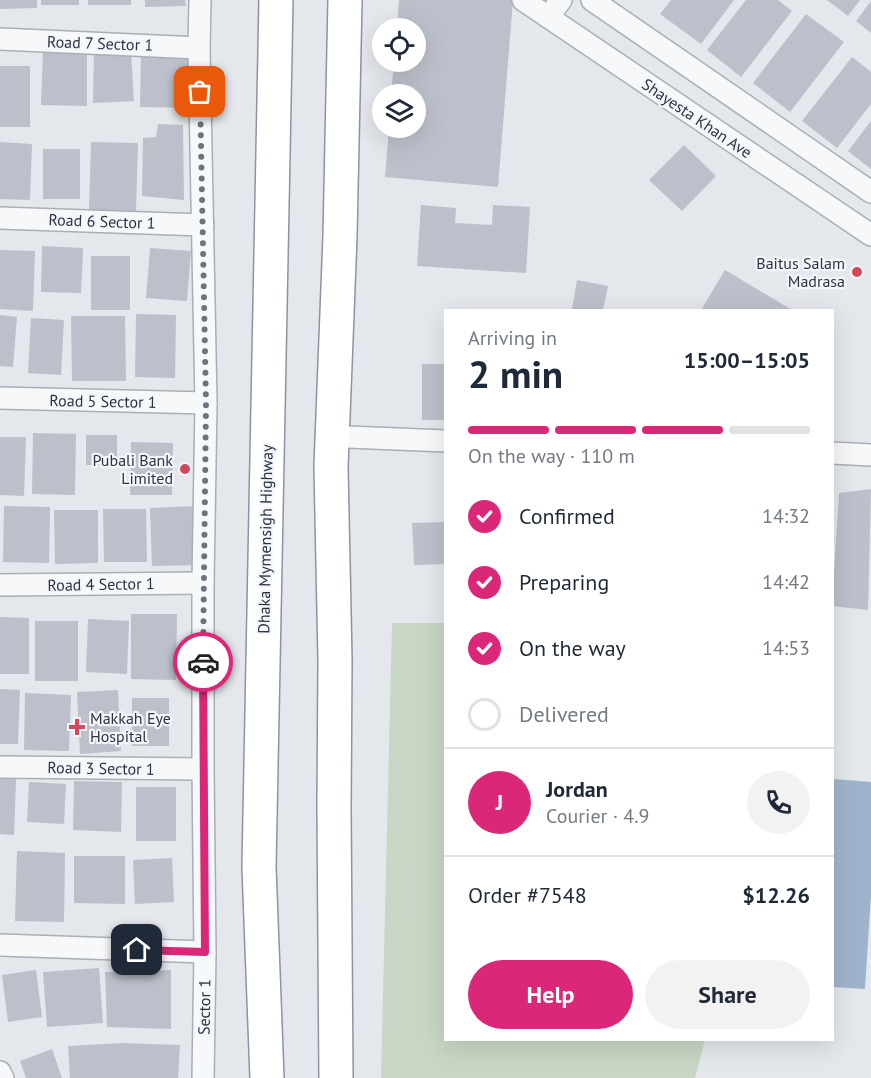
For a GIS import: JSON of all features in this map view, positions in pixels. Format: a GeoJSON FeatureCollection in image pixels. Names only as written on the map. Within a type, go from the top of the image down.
{"type":"FeatureCollection","features":[{"type":"Feature","properties":{"kind":"highway","name":"Dhaka Mymensigh Highway"},"geometry":{"type":"LineString","coordinates":[[267,1078],[259,867],[276,0]]}},
{"type":"Feature","properties":{"kind":"highway"},"geometry":{"type":"LineString","coordinates":[[336,1078],[332,467],[345,0]]}},
{"type":"Feature","properties":{"kind":"street","name":"Sector 1"},"geometry":{"type":"LineString","coordinates":[[200,0],[206,403],[203,583],[205,952],[203,1078]]}},
{"type":"Feature","properties":{"kind":"street","name":"Shayesta Khan Ave"},"geometry":{"type":"LineString","coordinates":[[523,0],[871,235]]}},
{"type":"Feature","properties":{"kind":"street"},"geometry":{"type":"LineString","coordinates":[[548,17],[561,0]]}},
{"type":"Feature","properties":{"kind":"street"},"geometry":{"type":"LineString","coordinates":[[592,0],[871,192]]}},
{"type":"Feature","properties":{"kind":"street","name":"Road 7 Sector 1"},"geometry":{"type":"LineString","coordinates":[[0,39],[199,48]]}},
{"type":"Feature","properties":{"kind":"street","name":"Road 6 Sector 1"},"geometry":{"type":"LineString","coordinates":[[0,218],[203,225]]}},
{"type":"Feature","properties":{"kind":"street","name":"Road 5 Sector 1"},"geometry":{"type":"LineString","coordinates":[[0,398],[206,403]]}},
{"type":"Feature","properties":{"kind":"street"},"geometry":{"type":"LineString","coordinates":[[375,438],[442,440]]}},
{"type":"Feature","properties":{"kind":"street"},"geometry":{"type":"LineString","coordinates":[[834,453],[871,455]]}},
{"type":"Feature","properties":{"kind":"street","name":"Road 4 Sector 1"},"geometry":{"type":"LineString","coordinates":[[0,585],[203,583]]}},
{"type":"Feature","properties":{"kind":"street","name":"Road 3 Sector 1"},"geometry":{"type":"LineString","coordinates":[[0,767],[203,769]]}},
{"type":"Feature","properties":{"kind":"street"},"geometry":{"type":"LineString","coordinates":[[0,945],[205,952]]}},
{"type":"Feature","properties":{"kind":"street"},"geometry":{"type":"LineString","coordinates":[[0,1072],[3,1078]]}},
{"type":"Feature","properties":{"kind":"green space"},"geometry":{"type":"Polygon","coordinates":[[[392,623],[444,623],[444,1041],[705,1041],[695,1078],[381,1078],[392,623]]]}},
{"type":"Feature","properties":{"kind":"water"},"geometry":{"type":"Polygon","coordinates":[[[834,779],[871,782],[871,895],[865,989],[834,987],[834,779]]]}},
{"type":"Feature","properties":{"kind":"building"},"geometry":{"type":"Polygon","coordinates":[[[0,0],[37,0],[37,8],[0,9],[0,0]]]}},
{"type":"Feature","properties":{"kind":"building"},"geometry":{"type":"Polygon","coordinates":[[[41,0],[79,0],[79,5],[41,5],[41,0]]]}},
{"type":"Feature","properties":{"kind":"building"},"geometry":{"type":"Polygon","coordinates":[[[88,0],[131,0],[131,5],[88,5],[88,0]]]}},
{"type":"Feature","properties":{"kind":"building"},"geometry":{"type":"Polygon","coordinates":[[[145,0],[185,0],[186,6],[145,7],[145,0]]]}},
{"type":"Feature","properties":{"kind":"building"},"geometry":{"type":"Polygon","coordinates":[[[399,0],[513,0],[498,187],[385,177],[388,138],[426,138],[426,84],[392,84],[393,72],[426,72],[426,18],[398,18],[399,0]]]}},
{"type":"Feature","properties":{"kind":"building"},"geometry":{"type":"Polygon","coordinates":[[[671,0],[734,0],[701,44],[660,14],[671,0]]]}},
{"type":"Feature","properties":{"kind":"building"},"geometry":{"type":"Polygon","coordinates":[[[746,0],[778,0],[792,11],[741,77],[707,50],[746,0]]]}},
{"type":"Feature","properties":{"kind":"building"},"geometry":{"type":"Polygon","coordinates":[[[827,0],[860,0],[848,16],[827,0]]]}},
{"type":"Feature","properties":{"kind":"building"},"geometry":{"type":"Polygon","coordinates":[[[871,1],[871,33],[856,21],[871,1]]]}},
{"type":"Feature","properties":{"kind":"building"},"geometry":{"type":"Polygon","coordinates":[[[806,14],[844,42],[790,112],[753,83],[806,14]]]}},
{"type":"Feature","properties":{"kind":"building"},"geometry":{"type":"Polygon","coordinates":[[[43,51],[87,53],[87,106],[41,105],[43,51]]]}},
{"type":"Feature","properties":{"kind":"building"},"geometry":{"type":"Polygon","coordinates":[[[94,51],[131,53],[134,101],[93,103],[94,51]]]}},
{"type":"Feature","properties":{"kind":"building"},"geometry":{"type":"Polygon","coordinates":[[[141,52],[190,53],[189,108],[140,107],[141,52]]]}},
{"type":"Feature","properties":{"kind":"building"},"geometry":{"type":"Polygon","coordinates":[[[852,57],[871,72],[871,104],[837,148],[802,121],[852,57]]]}},
{"type":"Feature","properties":{"kind":"building"},"geometry":{"type":"Polygon","coordinates":[[[0,66],[30,66],[30,127],[0,127],[0,66]]]}},
{"type":"Feature","properties":{"kind":"building"},"geometry":{"type":"Polygon","coordinates":[[[871,121],[871,169],[848,151],[871,121]]]}},
{"type":"Feature","properties":{"kind":"building"},"geometry":{"type":"Polygon","coordinates":[[[158,124],[183,125],[184,200],[142,196],[143,138],[156,137],[158,124]]]}},
{"type":"Feature","properties":{"kind":"building"},"geometry":{"type":"Polygon","coordinates":[[[0,142],[32,144],[30,200],[0,199],[0,142]]]}},
{"type":"Feature","properties":{"kind":"building"},"geometry":{"type":"Polygon","coordinates":[[[91,142],[138,143],[136,211],[89,210],[91,142]]]}},
{"type":"Feature","properties":{"kind":"building"},"geometry":{"type":"Polygon","coordinates":[[[684,145],[716,176],[682,211],[649,180],[684,145]]]}},
{"type":"Feature","properties":{"kind":"building"},"geometry":{"type":"Polygon","coordinates":[[[43,149],[80,149],[80,199],[43,199],[43,149]]]}},
{"type":"Feature","properties":{"kind":"building"},"geometry":{"type":"Polygon","coordinates":[[[421,205],[456,208],[455,223],[492,225],[493,205],[530,207],[526,273],[417,266],[421,205]]]}},
{"type":"Feature","properties":{"kind":"building"},"geometry":{"type":"Polygon","coordinates":[[[42,246],[83,248],[81,293],[41,292],[42,246]]]}},
{"type":"Feature","properties":{"kind":"building"},"geometry":{"type":"Polygon","coordinates":[[[150,248],[191,251],[187,301],[146,298],[150,248]]]}},
{"type":"Feature","properties":{"kind":"building"},"geometry":{"type":"Polygon","coordinates":[[[0,250],[35,251],[33,311],[0,309],[0,250]]]}},
{"type":"Feature","properties":{"kind":"building"},"geometry":{"type":"Polygon","coordinates":[[[91,256],[130,256],[130,310],[91,310],[91,256]]]}},
{"type":"Feature","properties":{"kind":"building"},"geometry":{"type":"Polygon","coordinates":[[[725,270],[790,309],[702,309],[725,270]]]}},
{"type":"Feature","properties":{"kind":"building"},"geometry":{"type":"Polygon","coordinates":[[[577,280],[608,286],[603,309],[572,309],[577,280]]]}},
{"type":"Feature","properties":{"kind":"building"},"geometry":{"type":"Polygon","coordinates":[[[136,314],[176,315],[175,378],[135,377],[136,314]]]}},
{"type":"Feature","properties":{"kind":"building"},"geometry":{"type":"Polygon","coordinates":[[[0,315],[17,317],[13,367],[0,366],[0,315]]]}},
{"type":"Feature","properties":{"kind":"building"},"geometry":{"type":"Polygon","coordinates":[[[71,316],[125,316],[126,381],[72,381],[71,316]]]}},
{"type":"Feature","properties":{"kind":"building"},"geometry":{"type":"Polygon","coordinates":[[[31,318],[64,320],[61,375],[28,373],[31,318]]]}},
{"type":"Feature","properties":{"kind":"building"},"geometry":{"type":"Polygon","coordinates":[[[422,364],[444,364],[444,420],[422,420],[422,364]]]}},
{"type":"Feature","properties":{"kind":"building"},"geometry":{"type":"Polygon","coordinates":[[[33,433],[76,434],[75,495],[32,494],[33,433]]]}},
{"type":"Feature","properties":{"kind":"building"},"geometry":{"type":"Polygon","coordinates":[[[86,435],[117,435],[117,465],[86,465],[86,435]]]}},
{"type":"Feature","properties":{"kind":"building"},"geometry":{"type":"Polygon","coordinates":[[[0,437],[26,437],[24,496],[0,495],[0,437]]]}},
{"type":"Feature","properties":{"kind":"building"},"geometry":{"type":"Polygon","coordinates":[[[131,442],[173,443],[172,495],[130,495],[131,442]]]}},
{"type":"Feature","properties":{"kind":"building"},"geometry":{"type":"Polygon","coordinates":[[[871,489],[868,610],[834,606],[839,493],[871,489]]]}},
{"type":"Feature","properties":{"kind":"building"},"geometry":{"type":"Polygon","coordinates":[[[4,506],[50,507],[49,563],[3,562],[4,506]]]}},
{"type":"Feature","properties":{"kind":"building"},"geometry":{"type":"Polygon","coordinates":[[[196,506],[198,565],[152,566],[150,508],[196,506]]]}},
{"type":"Feature","properties":{"kind":"building"},"geometry":{"type":"Polygon","coordinates":[[[103,509],[146,509],[147,562],[104,562],[103,509]]]}},
{"type":"Feature","properties":{"kind":"building"},"geometry":{"type":"Polygon","coordinates":[[[54,510],[98,510],[98,563],[55,564],[54,510]]]}},
{"type":"Feature","properties":{"kind":"building"},"geometry":{"type":"Polygon","coordinates":[[[444,522],[444,564],[414,565],[412,523],[444,522]]]}},
{"type":"Feature","properties":{"kind":"building"},"geometry":{"type":"Polygon","coordinates":[[[131,614],[177,614],[176,680],[131,679],[131,614]]]}},
{"type":"Feature","properties":{"kind":"building"},"geometry":{"type":"Polygon","coordinates":[[[0,617],[29,618],[29,674],[0,674],[0,617]]]}},
{"type":"Feature","properties":{"kind":"building"},"geometry":{"type":"Polygon","coordinates":[[[88,619],[129,621],[127,674],[86,672],[88,619]]]}},
{"type":"Feature","properties":{"kind":"building"},"geometry":{"type":"Polygon","coordinates":[[[35,621],[78,621],[78,681],[35,681],[35,621]]]}},
{"type":"Feature","properties":{"kind":"building"},"geometry":{"type":"Polygon","coordinates":[[[0,689],[20,690],[18,744],[0,744],[0,689]]]}},
{"type":"Feature","properties":{"kind":"building"},"geometry":{"type":"Polygon","coordinates":[[[118,690],[121,751],[80,754],[77,692],[118,690]]]}},
{"type":"Feature","properties":{"kind":"building"},"geometry":{"type":"Polygon","coordinates":[[[25,693],[71,695],[69,751],[24,750],[25,693]]]}},
{"type":"Feature","properties":{"kind":"building"},"geometry":{"type":"Polygon","coordinates":[[[132,698],[169,698],[169,746],[132,746],[132,698]]]}},
{"type":"Feature","properties":{"kind":"building"},"geometry":{"type":"Polygon","coordinates":[[[0,778],[16,779],[14,835],[0,834],[0,778]]]}},
{"type":"Feature","properties":{"kind":"building"},"geometry":{"type":"Polygon","coordinates":[[[74,781],[122,782],[121,832],[73,830],[74,781]]]}},
{"type":"Feature","properties":{"kind":"building"},"geometry":{"type":"Polygon","coordinates":[[[29,782],[66,784],[64,824],[27,822],[29,782]]]}},
{"type":"Feature","properties":{"kind":"building"},"geometry":{"type":"Polygon","coordinates":[[[136,787],[176,787],[176,841],[136,841],[136,787]]]}},
{"type":"Feature","properties":{"kind":"building"},"geometry":{"type":"Polygon","coordinates":[[[17,851],[65,853],[64,922],[15,921],[17,851]]]}},
{"type":"Feature","properties":{"kind":"building"},"geometry":{"type":"Polygon","coordinates":[[[74,856],[125,856],[125,904],[74,903],[74,856]]]}},
{"type":"Feature","properties":{"kind":"building"},"geometry":{"type":"Polygon","coordinates":[[[172,858],[174,902],[135,904],[133,860],[172,858]]]}},
{"type":"Feature","properties":{"kind":"building"},"geometry":{"type":"Polygon","coordinates":[[[99,968],[103,1023],[47,1027],[43,972],[99,968]]]}},
{"type":"Feature","properties":{"kind":"building"},"geometry":{"type":"Polygon","coordinates":[[[36,970],[42,1017],[8,1022],[2,975],[36,970]]]}},
{"type":"Feature","properties":{"kind":"building"},"geometry":{"type":"Polygon","coordinates":[[[171,970],[171,1029],[107,1027],[105,972],[171,970]]]}},
{"type":"Feature","properties":{"kind":"building"},"geometry":{"type":"Polygon","coordinates":[[[123,1043],[180,1045],[178,1078],[70,1078],[68,1046],[123,1043]]]}},
{"type":"Feature","properties":{"kind":"building"},"geometry":{"type":"Polygon","coordinates":[[[52,1049],[62,1078],[26,1078],[20,1061],[52,1049]]]}},
{"type":"Feature","properties":{"kind":"way so far"},"geometry":{"type":"LineString","coordinates":[[200,92],[206,403],[203,662]]}},
{"type":"Feature","properties":{"kind":"place","name":"Baitus Salam Madrasa"},"geometry":{"type":"Point","coordinates":[857,272]}},
{"type":"Feature","properties":{"kind":"place","name":"Pubali Bank Limited"},"geometry":{"type":"Point","coordinates":[185,469]}},
{"type":"Feature","properties":{"kind":"place","name":"Makkah Eye Hospital"},"geometry":{"type":"Point","coordinates":[77,727]}},
{"type":"Feature","properties":{"kind":"route"},"geometry":{"type":"LineString","coordinates":[[137,950],[205,952],[203,662]]}}]}
